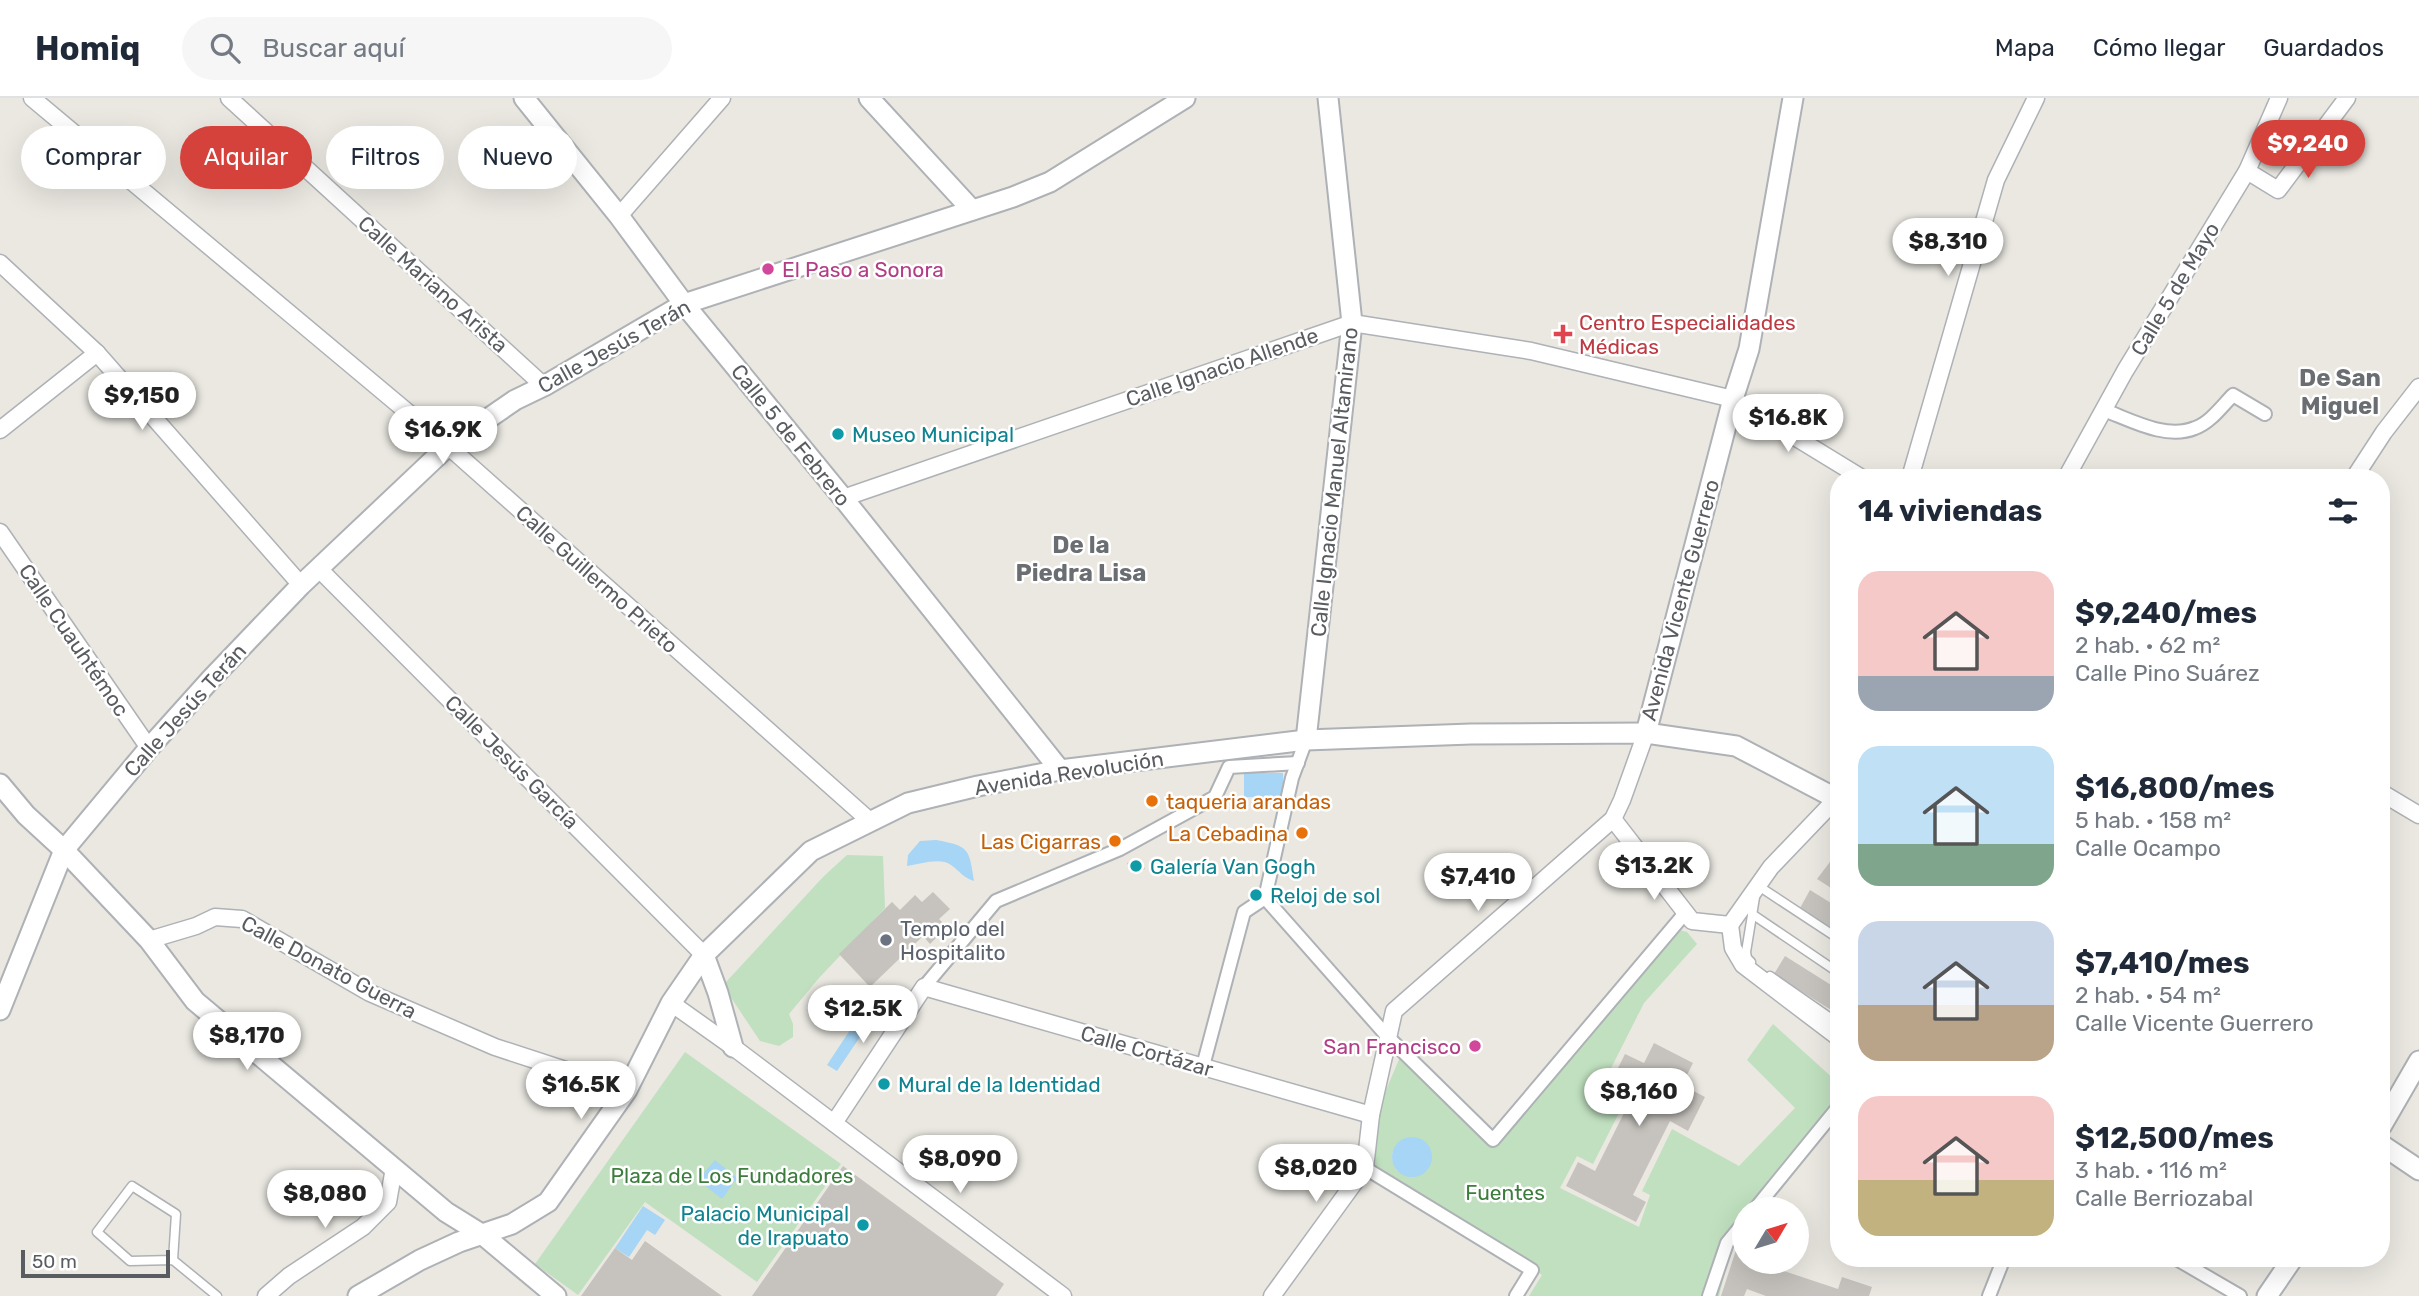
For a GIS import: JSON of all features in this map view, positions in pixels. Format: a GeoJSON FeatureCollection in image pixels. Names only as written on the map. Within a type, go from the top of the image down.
{"type":"FeatureCollection","features":[{"type":"Feature","properties":{"kind":"street","name":"Calle Guillermo Prieto"},"geometry":{"type":"LineString","coordinates":[[32,98],[448,446],[870,821]]}},
{"type":"Feature","properties":{"kind":"street","name":"Calle Mariano Arista"},"geometry":{"type":"LineString","coordinates":[[229,98],[544,386]]}},
{"type":"Feature","properties":{"kind":"street","name":"Calle 5 de Febrero"},"geometry":{"type":"LineString","coordinates":[[524,98],[620,216],[684,304],[1060,770]]}},
{"type":"Feature","properties":{"kind":"street"},"geometry":{"type":"LineString","coordinates":[[620,216],[722,98]]}},
{"type":"Feature","properties":{"kind":"street"},"geometry":{"type":"LineString","coordinates":[[869,98],[972,210]]}},
{"type":"Feature","properties":{"kind":"street","name":"Calle Jesús Terán"},"geometry":{"type":"LineString","coordinates":[[0,1010],[64,850],[211,679],[301,585],[448,446],[515,400],[544,386],[684,304],[1050,182],[1185,98]]}},
{"type":"Feature","properties":{"kind":"street","name":"Calle Ignacio Manuel Altamirano"},"geometry":{"type":"LineString","coordinates":[[1306,740],[1352,323],[1328,98]]}},
{"type":"Feature","properties":{"kind":"street","name":"Avenida Vicente Guerrero"},"geometry":{"type":"LineString","coordinates":[[1646,733],[1733,399],[1749,349],[1793,98]]}},
{"type":"Feature","properties":{"kind":"street"},"geometry":{"type":"LineString","coordinates":[[1913,469],[1996,180],[2036,98]]}},
{"type":"Feature","properties":{"kind":"street","name":"Calle 5 de Mayo"},"geometry":{"type":"LineString","coordinates":[[2071,469],[2247,171],[2279,98]]}},
{"type":"Feature","properties":{"kind":"street"},"geometry":{"type":"LineString","coordinates":[[2247,171],[2278,190],[2347,98]]}},
{"type":"Feature","properties":{"kind":"street"},"geometry":{"type":"LineString","coordinates":[[0,263],[97,352],[301,585]]}},
{"type":"Feature","properties":{"kind":"street","name":"Calle Ignacio Allende"},"geometry":{"type":"LineString","coordinates":[[843,498],[1352,323],[1531,351],[1733,399],[1847,469]]}},
{"type":"Feature","properties":{"kind":"street"},"geometry":{"type":"LineString","coordinates":[[0,429],[97,352]]}},
{"type":"Feature","properties":{"kind":"street"},"geometry":{"type":"LineString","coordinates":[[2360,469],[2419,387]]}},
{"type":"Feature","properties":{"kind":"street"},"geometry":{"type":"LineString","coordinates":[[2104,410],[2166,432],[2194,429],[2233,395],[2265,414]]}},
{"type":"Feature","properties":{"kind":"street","name":"Calle Cuauhtémoc"},"geometry":{"type":"LineString","coordinates":[[0,532],[149,748]]}},
{"type":"Feature","properties":{"kind":"street","name":"Calle Jesús García"},"geometry":{"type":"LineString","coordinates":[[319,569],[704,955]]}},
{"type":"Feature","properties":{"kind":"street"},"geometry":{"type":"LineString","coordinates":[[1272,1296],[1365,1168],[1371,1115],[1394,1012],[1613,819],[1646,733]]}},
{"type":"Feature","properties":{"kind":"street","name":"Avenida Revolución"},"geometry":{"type":"LineString","coordinates":[[358,1296],[420,1261],[459,1242],[512,1224],[548,1202],[627,1090],[671,1003],[704,955],[811,851],[908,803],[1060,770],[1306,740],[1471,734],[1646,733],[1736,746],[1830,793]]}},
{"type":"Feature","properties":{"kind":"street"},"geometry":{"type":"LineString","coordinates":[[1203,1066],[1244,912],[1265,898],[1292,778],[1306,740]]}},
{"type":"Feature","properties":{"kind":"street"},"geometry":{"type":"LineString","coordinates":[[834,1123],[924,987],[996,901],[1120,849],[1215,797],[1229,766],[1298,763]]}},
{"type":"Feature","properties":{"kind":"street"},"geometry":{"type":"LineString","coordinates":[[0,784],[26,815],[64,850],[149,940],[195,1000],[446,1212],[482,1235],[556,1296]]}},
{"type":"Feature","properties":{"kind":"street"},"geometry":{"type":"LineString","coordinates":[[2390,798],[2419,815]]}},
{"type":"Feature","properties":{"kind":"street"},"geometry":{"type":"LineString","coordinates":[[1830,807],[1757,884],[1730,925],[1733,948],[1742,965],[1830,1031]]}},
{"type":"Feature","properties":{"kind":"street"},"geometry":{"type":"LineString","coordinates":[[1613,819],[1692,921],[1730,925]]}},
{"type":"Feature","properties":{"kind":"street"},"geometry":{"type":"LineString","coordinates":[[1265,898],[1387,1035],[1493,1140],[1686,912]]}},
{"type":"Feature","properties":{"kind":"street","name":"Calle Donato Guerra"},"geometry":{"type":"LineString","coordinates":[[149,940],[196,926],[215,917],[242,919],[370,993],[495,1047],[627,1090]]}},
{"type":"Feature","properties":{"kind":"street"},"geometry":{"type":"LineString","coordinates":[[704,955],[733,1047]]}},
{"type":"Feature","properties":{"kind":"street","name":"Calle Cortázar"},"geometry":{"type":"LineString","coordinates":[[924,987],[1371,1115]]}},
{"type":"Feature","properties":{"kind":"street"},"geometry":{"type":"LineString","coordinates":[[671,1003],[1063,1296]]}},
{"type":"Feature","properties":{"kind":"street"},"geometry":{"type":"LineString","coordinates":[[2390,1111],[2419,1061]]}},
{"type":"Feature","properties":{"kind":"street"},"geometry":{"type":"LineString","coordinates":[[1765,1197],[1830,1118]]}},
{"type":"Feature","properties":{"kind":"street"},"geometry":{"type":"LineString","coordinates":[[2390,1151],[2419,1170]]}},
{"type":"Feature","properties":{"kind":"street"},"geometry":{"type":"LineString","coordinates":[[266,1296],[289,1276],[363,1227],[388,1202],[394,1168]]}},
{"type":"Feature","properties":{"kind":"street"},"geometry":{"type":"LineString","coordinates":[[1365,1168],[1532,1270],[1516,1296]]}},
{"type":"Feature","properties":{"kind":"street"},"geometry":{"type":"LineString","coordinates":[[1709,1296],[1727,1243],[1732,1237]]}},
{"type":"Feature","properties":{"kind":"street"},"geometry":{"type":"LineString","coordinates":[[1989,1296],[2000,1267]]}},
{"type":"Feature","properties":{"kind":"street"},"geometry":{"type":"LineString","coordinates":[[2190,1267],[2240,1296]]}},
{"type":"Feature","properties":{"kind":"street"},"geometry":{"type":"LineString","coordinates":[[2267,1296],[2287,1267]]}},
{"type":"Feature","properties":{"kind":"lane"},"geometry":{"type":"LineString","coordinates":[[1830,933],[1757,884],[1747,958],[1830,1018]]}},
{"type":"Feature","properties":{"kind":"lane"},"geometry":{"type":"LineString","coordinates":[[1752,914],[1830,967]]}},
{"type":"Feature","properties":{"kind":"lane"},"geometry":{"type":"LineString","coordinates":[[173,1260],[176,1214],[132,1186],[97,1232],[130,1261],[173,1260],[217,1296]]}},
{"type":"Feature","properties":{"kind":"green space"},"geometry":{"type":"Polygon","coordinates":[[[847,855],[883,856],[885,908],[789,1014],[793,1024],[793,1037],[779,1046],[760,1041],[728,993],[726,982],[824,876],[847,855]]]}},
{"type":"Feature","properties":{"kind":"green space","name":"Fuentes"},"geometry":{"type":"Polygon","coordinates":[[[1676,929],[1687,932],[1697,944],[1644,1003],[1599,1092],[1624,1103],[1593,1164],[1577,1156],[1560,1188],[1639,1227],[1650,1195],[1642,1191],[1672,1129],[1739,1166],[1795,1108],[1747,1060],[1773,1024],[1830,1075],[1830,1118],[1768,1197],[1732,1197],[1732,1244],[1719,1296],[1529,1296],[1542,1275],[1375,1169],[1378,1109],[1400,1057],[1494,1140],[1676,929]],[[1412,1137],[1392,1153],[1397,1171],[1431,1155],[1425,1143],[1412,1137]]]}},
{"type":"Feature","properties":{"kind":"green space","name":"Plaza de Los Fundadores"},"geometry":{"type":"Polygon","coordinates":[[[685,1052],[841,1164],[757,1282],[645,1202],[578,1295],[535,1264],[685,1052]]]}},
{"type":"Feature","properties":{"kind":"water"},"geometry":{"type":"Polygon","coordinates":[[[1244,773],[1283,773],[1283,798],[1244,797],[1244,773]]]}},
{"type":"Feature","properties":{"kind":"water"},"geometry":{"type":"Polygon","coordinates":[[[936,840],[955,844],[965,850],[971,862],[974,881],[947,863],[930,862],[907,866],[908,855],[920,841],[936,840]]]}},
{"type":"Feature","properties":{"kind":"water"},"geometry":{"type":"Polygon","coordinates":[[[860,1015],[870,1022],[837,1071],[827,1065],[860,1015]]]}},
{"type":"Feature","properties":{"kind":"water"},"geometry":{"type":"Polygon","coordinates":[[[1412,1137],[1426,1143],[1432,1157],[1426,1171],[1412,1177],[1398,1171],[1392,1157],[1398,1143],[1412,1137]]]}},
{"type":"Feature","properties":{"kind":"water"},"geometry":{"type":"Polygon","coordinates":[[[715,1160],[737,1178],[722,1199],[698,1180],[715,1160]]]}},
{"type":"Feature","properties":{"kind":"water"},"geometry":{"type":"Polygon","coordinates":[[[643,1206],[665,1220],[655,1235],[647,1230],[629,1257],[615,1248],[643,1206]]]}},
{"type":"Feature","properties":{"kind":"building","name":"Galería Van Gogh"},"geometry":{"type":"Polygon","coordinates":[[[1139,858],[1145,869],[1133,874],[1127,863],[1139,858]]]}},
{"type":"Feature","properties":{"kind":"building"},"geometry":{"type":"Polygon","coordinates":[[[1830,862],[1830,887],[1817,879],[1830,862]]]}},
{"type":"Feature","properties":{"kind":"building"},"geometry":{"type":"Polygon","coordinates":[[[1810,890],[1830,902],[1830,927],[1800,908],[1810,890]]]}},
{"type":"Feature","properties":{"kind":"building","name":"Templo del Hospitalito"},"geometry":{"type":"Polygon","coordinates":[[[933,892],[950,909],[939,919],[947,927],[930,944],[923,936],[870,987],[839,954],[892,902],[900,910],[915,895],[922,902],[933,892]]]}},
{"type":"Feature","properties":{"kind":"building"},"geometry":{"type":"Polygon","coordinates":[[[1785,956],[1830,984],[1830,1009],[1774,974],[1785,956]]]}},
{"type":"Feature","properties":{"kind":"building"},"geometry":{"type":"Polygon","coordinates":[[[1654,1043],[1693,1063],[1682,1085],[1705,1097],[1688,1131],[1670,1121],[1633,1195],[1646,1202],[1636,1222],[1566,1186],[1578,1162],[1595,1171],[1630,1101],[1607,1090],[1625,1054],[1644,1063],[1654,1043]]]}},
{"type":"Feature","properties":{"kind":"building","name":"Palacio Municipal de Irapuato"},"geometry":{"type":"Polygon","coordinates":[[[843,1166],[1004,1284],[996,1296],[752,1296],[843,1166]]]}},
{"type":"Feature","properties":{"kind":"building","name":"Palacio Municipal de Irapuato"},"geometry":{"type":"Polygon","coordinates":[[[645,1241],[722,1296],[581,1296],[615,1248],[632,1260],[645,1241]]]}},
{"type":"Feature","properties":{"kind":"building"},"geometry":{"type":"Polygon","coordinates":[[[1732,1262],[1732,1274],[1793,1274],[1838,1289],[1842,1277],[1872,1287],[1869,1296],[1766,1296],[1747,1289],[1744,1296],[1721,1296],[1732,1262]]]}},
{"type":"Feature","properties":{"kind":"place","name":"El Paso a Sonora"},"geometry":{"type":"Point","coordinates":[768,269]}},
{"type":"Feature","properties":{"kind":"place","name":"Centro Especialidades Médicas"},"geometry":{"type":"Point","coordinates":[1563,334]}},
{"type":"Feature","properties":{"kind":"place","name":"Museo Municipal"},"geometry":{"type":"Point","coordinates":[838,434]}},
{"type":"Feature","properties":{"kind":"place","name":"taqueria arandas"},"geometry":{"type":"Point","coordinates":[1152,801]}},
{"type":"Feature","properties":{"kind":"place","name":"La Cebadina"},"geometry":{"type":"Point","coordinates":[1302,833]}},
{"type":"Feature","properties":{"kind":"place","name":"Las Cigarras"},"geometry":{"type":"Point","coordinates":[1115,841]}},
{"type":"Feature","properties":{"kind":"place","name":"Galería Van Gogh"},"geometry":{"type":"Point","coordinates":[1136,866]}},
{"type":"Feature","properties":{"kind":"place","name":"Reloj de sol"},"geometry":{"type":"Point","coordinates":[1256,895]}},
{"type":"Feature","properties":{"kind":"place","name":"Templo del Hospitalito"},"geometry":{"type":"Point","coordinates":[886,940]}},
{"type":"Feature","properties":{"kind":"place","name":"San Francisco"},"geometry":{"type":"Point","coordinates":[1475,1046]}},
{"type":"Feature","properties":{"kind":"place","name":"Mural de la Identidad"},"geometry":{"type":"Point","coordinates":[884,1084]}},
{"type":"Feature","properties":{"kind":"place","name":"Palacio Municipal de Irapuato"},"geometry":{"type":"Point","coordinates":[863,1225]}},
{"type":"Feature","properties":{"kind":"district","name":"De San Miguel"},"geometry":{"type":"Point","coordinates":[2340,392]}},
{"type":"Feature","properties":{"kind":"district","name":"De la Piedra Lisa"},"geometry":{"type":"Point","coordinates":[1081,559]}}]}
